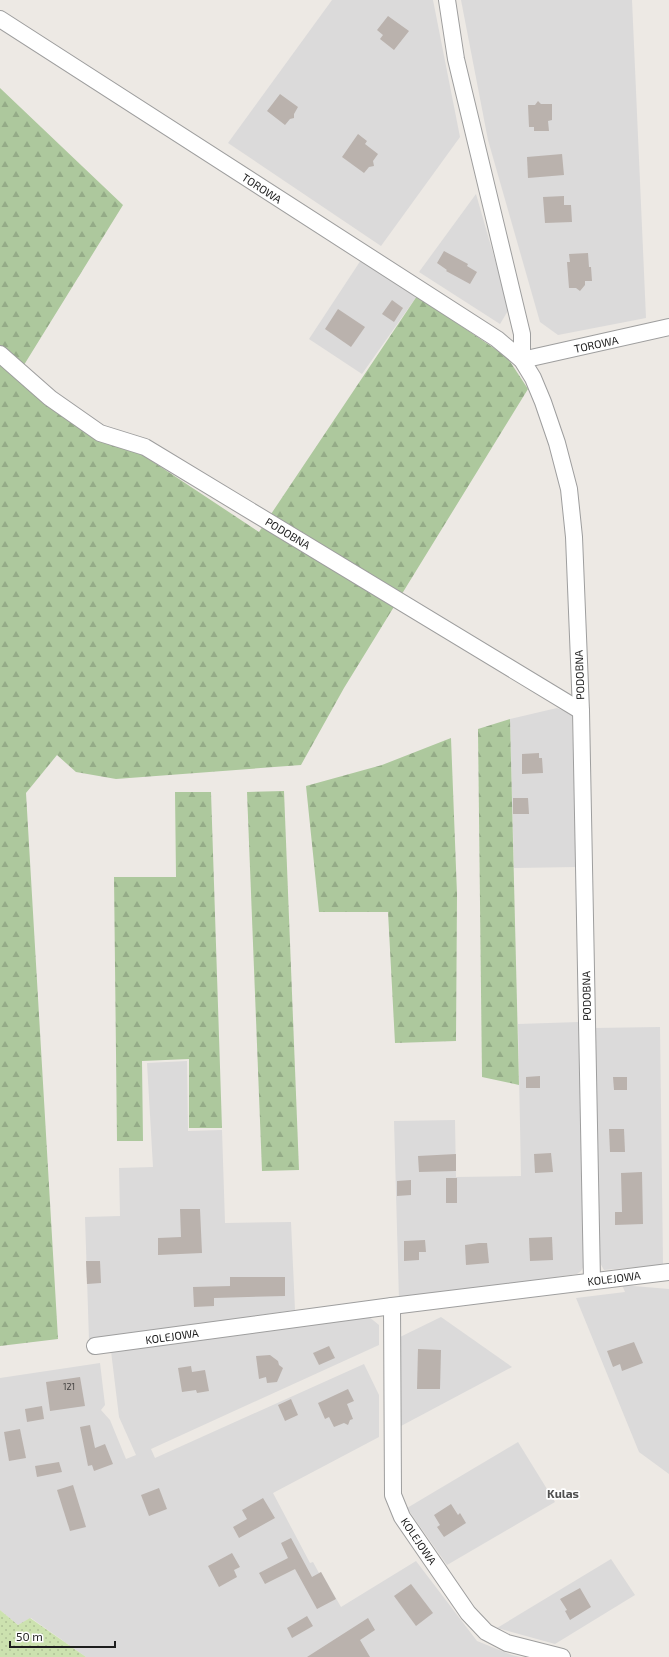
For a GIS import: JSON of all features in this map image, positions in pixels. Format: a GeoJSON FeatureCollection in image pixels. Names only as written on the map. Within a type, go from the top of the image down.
{"type":"FeatureCollection","features":[{"type":"Feature","properties":{"kind":"street"},"geometry":{"type":"LineString","coordinates":[[447,0],[456,59],[522,334],[522,360]]}},
{"type":"Feature","properties":{"kind":"street","name":"TOROWA"},"geometry":{"type":"LineString","coordinates":[[0,19],[497,339],[522,360],[669,327]]}},
{"type":"Feature","properties":{"kind":"street","name":"PODOBNA"},"geometry":{"type":"LineString","coordinates":[[0,354],[50,398],[100,432],[145,446],[581,711]]}},
{"type":"Feature","properties":{"kind":"street","name":"PODOBNA"},"geometry":{"type":"LineString","coordinates":[[522,360],[543,402],[557,443],[569,489],[574,537],[581,711],[592,1281]]}},
{"type":"Feature","properties":{"kind":"street","name":"KOLEJOWA"},"geometry":{"type":"LineString","coordinates":[[95,1346],[392,1306],[669,1272]]}},
{"type":"Feature","properties":{"kind":"street","name":"KOLEJOWA"},"geometry":{"type":"LineString","coordinates":[[392,1306],[393,1495],[402,1517],[468,1613],[486,1632],[507,1644],[562,1657]]}},
{"type":"Feature","properties":{"kind":"shaded area"},"geometry":{"type":"Polygon","coordinates":[[[332,0],[433,0],[460,137],[381,246],[228,143],[332,0]]]}},
{"type":"Feature","properties":{"kind":"shaded area"},"geometry":{"type":"Polygon","coordinates":[[[461,0],[632,0],[646,318],[558,335],[540,322],[488,140],[461,0]]]}},
{"type":"Feature","properties":{"kind":"shaded area"},"geometry":{"type":"Polygon","coordinates":[[[476,194],[509,309],[500,324],[419,272],[476,194]]]}},
{"type":"Feature","properties":{"kind":"shaded area"},"geometry":{"type":"Polygon","coordinates":[[[361,260],[417,296],[362,374],[309,339],[361,260]]]}},
{"type":"Feature","properties":{"kind":"shaded area"},"geometry":{"type":"Polygon","coordinates":[[[557,708],[572,714],[577,867],[514,868],[510,719],[557,708]]]}},
{"type":"Feature","properties":{"kind":"shaded area"},"geometry":{"type":"Polygon","coordinates":[[[579,1022],[584,1266],[581,1271],[577,1274],[399,1300],[394,1121],[455,1120],[456,1177],[521,1176],[518,1024],[579,1022]]]}},
{"type":"Feature","properties":{"kind":"shaded area"},"geometry":{"type":"Polygon","coordinates":[[[660,1027],[663,1265],[604,1270],[599,1261],[594,1028],[660,1027]]]}},
{"type":"Feature","properties":{"kind":"shaded area"},"geometry":{"type":"Polygon","coordinates":[[[187,1061],[188,1131],[222,1130],[225,1223],[291,1222],[295,1310],[89,1340],[85,1217],[120,1216],[119,1168],[153,1167],[147,1063],[187,1061]]]}},
{"type":"Feature","properties":{"kind":"shaded area"},"geometry":{"type":"Polygon","coordinates":[[[622,1285],[669,1289],[669,1474],[639,1452],[576,1298],[625,1292],[622,1285]]]}},
{"type":"Feature","properties":{"kind":"shaded area"},"geometry":{"type":"Polygon","coordinates":[[[368,1316],[379,1325],[379,1345],[151,1449],[155,1458],[364,1364],[379,1395],[379,1437],[273,1493],[310,1563],[313,1562],[319,1573],[321,1572],[341,1607],[416,1561],[477,1641],[520,1657],[86,1657],[31,1618],[18,1625],[0,1610],[0,1378],[100,1363],[105,1405],[101,1410],[110,1420],[126,1459],[136,1455],[119,1417],[111,1351],[368,1316]]]}},
{"type":"Feature","properties":{"kind":"shaded area"},"geometry":{"type":"Polygon","coordinates":[[[441,1317],[512,1367],[401,1426],[400,1337],[441,1317]]]}},
{"type":"Feature","properties":{"kind":"shaded area"},"geometry":{"type":"Polygon","coordinates":[[[518,1442],[555,1502],[447,1565],[407,1508],[518,1442]]]}},
{"type":"Feature","properties":{"kind":"shaded area"},"geometry":{"type":"Polygon","coordinates":[[[611,1559],[635,1595],[555,1644],[497,1628],[611,1559]]]}},
{"type":"Feature","properties":{"kind":"green space"},"geometry":{"type":"Polygon","coordinates":[[[0,88],[123,205],[19,373],[259,532],[417,296],[507,357],[528,389],[344,688],[301,765],[116,779],[76,772],[57,755],[26,793],[58,1339],[0,1346],[0,88]]]}},
{"type":"Feature","properties":{"kind":"green space"},"geometry":{"type":"Polygon","coordinates":[[[510,719],[519,1085],[482,1077],[478,729],[510,719]]]}},
{"type":"Feature","properties":{"kind":"green space"},"geometry":{"type":"Polygon","coordinates":[[[451,738],[457,894],[456,1041],[395,1043],[388,912],[319,912],[306,786],[382,765],[451,738]]]}},
{"type":"Feature","properties":{"kind":"green space"},"geometry":{"type":"Polygon","coordinates":[[[284,791],[299,1170],[262,1171],[247,792],[284,791]]]}},
{"type":"Feature","properties":{"kind":"green space"},"geometry":{"type":"Polygon","coordinates":[[[175,792],[211,792],[222,1128],[189,1128],[189,1059],[142,1061],[143,1141],[117,1141],[114,877],[176,877],[175,792]]]}},
{"type":"Feature","properties":{"kind":"green space"},"geometry":{"type":"Polygon","coordinates":[[[0,1610],[18,1625],[30,1618],[86,1657],[0,1657],[0,1610]]]}},
{"type":"Feature","properties":{"kind":"building"},"geometry":{"type":"Polygon","coordinates":[[[388,16],[409,31],[394,50],[380,39],[383,35],[377,30],[388,16]]]}},
{"type":"Feature","properties":{"kind":"building"},"geometry":{"type":"Polygon","coordinates":[[[280,94],[298,107],[294,114],[294,118],[290,119],[285,125],[267,111],[280,94]]]}},
{"type":"Feature","properties":{"kind":"building"},"geometry":{"type":"Polygon","coordinates":[[[538,101],[541,104],[552,104],[552,120],[548,121],[549,131],[534,131],[534,127],[529,127],[528,105],[535,105],[538,101]]]}},
{"type":"Feature","properties":{"kind":"building"},"geometry":{"type":"Polygon","coordinates":[[[358,134],[367,141],[365,144],[378,154],[373,161],[374,166],[369,167],[364,173],[342,157],[358,134]]]}},
{"type":"Feature","properties":{"kind":"building"},"geometry":{"type":"Polygon","coordinates":[[[562,154],[564,175],[528,178],[527,157],[562,154]]]}},
{"type":"Feature","properties":{"kind":"building"},"geometry":{"type":"Polygon","coordinates":[[[564,196],[564,205],[571,205],[572,222],[545,223],[543,197],[564,196]]]}},
{"type":"Feature","properties":{"kind":"building"},"geometry":{"type":"Polygon","coordinates":[[[444,251],[468,264],[467,266],[477,272],[470,284],[446,271],[447,270],[437,263],[444,251]]]}},
{"type":"Feature","properties":{"kind":"building"},"geometry":{"type":"Polygon","coordinates":[[[588,253],[592,281],[585,281],[585,285],[580,291],[576,288],[569,288],[567,262],[570,262],[569,254],[588,253]]]}},
{"type":"Feature","properties":{"kind":"building"},"geometry":{"type":"Polygon","coordinates":[[[392,300],[403,308],[394,322],[382,314],[392,300]]]}},
{"type":"Feature","properties":{"kind":"building"},"geometry":{"type":"Polygon","coordinates":[[[338,309],[365,327],[351,347],[325,329],[338,309]]]}},
{"type":"Feature","properties":{"kind":"building"},"geometry":{"type":"Polygon","coordinates":[[[539,753],[539,758],[542,758],[543,773],[522,774],[522,754],[539,753]]]}},
{"type":"Feature","properties":{"kind":"building"},"geometry":{"type":"Polygon","coordinates":[[[513,798],[528,798],[529,814],[513,814],[513,798]]]}},
{"type":"Feature","properties":{"kind":"building"},"geometry":{"type":"Polygon","coordinates":[[[540,1076],[540,1088],[526,1088],[526,1077],[540,1076]]]}},
{"type":"Feature","properties":{"kind":"building"},"geometry":{"type":"Polygon","coordinates":[[[613,1077],[627,1077],[627,1090],[614,1090],[613,1077]]]}},
{"type":"Feature","properties":{"kind":"building"},"geometry":{"type":"Polygon","coordinates":[[[609,1129],[624,1129],[625,1152],[610,1152],[609,1129]]]}},
{"type":"Feature","properties":{"kind":"building"},"geometry":{"type":"Polygon","coordinates":[[[551,1153],[553,1172],[535,1173],[534,1154],[551,1153]]]}},
{"type":"Feature","properties":{"kind":"building"},"geometry":{"type":"Polygon","coordinates":[[[456,1154],[456,1171],[419,1172],[418,1156],[456,1154]]]}},
{"type":"Feature","properties":{"kind":"building"},"geometry":{"type":"Polygon","coordinates":[[[642,1172],[643,1224],[615,1225],[615,1212],[622,1212],[621,1173],[642,1172]]]}},
{"type":"Feature","properties":{"kind":"building"},"geometry":{"type":"Polygon","coordinates":[[[446,1178],[457,1178],[457,1203],[446,1203],[446,1178]]]}},
{"type":"Feature","properties":{"kind":"building"},"geometry":{"type":"Polygon","coordinates":[[[411,1180],[411,1195],[397,1196],[397,1181],[411,1180]]]}},
{"type":"Feature","properties":{"kind":"building"},"geometry":{"type":"Polygon","coordinates":[[[180,1209],[200,1209],[202,1253],[158,1255],[158,1238],[181,1237],[180,1209]]]}},
{"type":"Feature","properties":{"kind":"building"},"geometry":{"type":"Polygon","coordinates":[[[552,1237],[553,1260],[530,1261],[529,1238],[552,1237]]]}},
{"type":"Feature","properties":{"kind":"building"},"geometry":{"type":"Polygon","coordinates":[[[425,1240],[426,1252],[419,1252],[419,1260],[404,1261],[404,1241],[425,1240]]]}},
{"type":"Feature","properties":{"kind":"building"},"geometry":{"type":"Polygon","coordinates":[[[487,1243],[489,1263],[466,1265],[465,1245],[487,1243]]]}},
{"type":"Feature","properties":{"kind":"building"},"geometry":{"type":"Polygon","coordinates":[[[86,1261],[100,1261],[101,1283],[87,1284],[86,1261]]]}},
{"type":"Feature","properties":{"kind":"building"},"geometry":{"type":"Polygon","coordinates":[[[230,1277],[285,1277],[285,1296],[214,1298],[214,1306],[194,1307],[193,1287],[230,1286],[230,1277]]]}},
{"type":"Feature","properties":{"kind":"building"},"geometry":{"type":"Polygon","coordinates":[[[634,1342],[643,1363],[622,1371],[620,1364],[613,1367],[607,1351],[634,1342]]]}},
{"type":"Feature","properties":{"kind":"building"},"geometry":{"type":"Polygon","coordinates":[[[329,1346],[335,1358],[319,1365],[313,1353],[329,1346]]]}},
{"type":"Feature","properties":{"kind":"building"},"geometry":{"type":"Polygon","coordinates":[[[418,1349],[441,1350],[440,1389],[417,1389],[418,1349]]]}},
{"type":"Feature","properties":{"kind":"building"},"geometry":{"type":"Polygon","coordinates":[[[270,1355],[278,1361],[279,1365],[283,1368],[277,1382],[267,1383],[266,1377],[259,1379],[256,1356],[270,1355]]]}},
{"type":"Feature","properties":{"kind":"building"},"geometry":{"type":"Polygon","coordinates":[[[191,1366],[192,1372],[205,1370],[209,1391],[197,1393],[196,1390],[182,1392],[178,1368],[191,1366]]]}},
{"type":"Feature","properties":{"kind":"building"},"geometry":{"type":"Polygon","coordinates":[[[80,1377],[85,1406],[50,1411],[46,1382],[80,1377]]]}},
{"type":"Feature","properties":{"kind":"building"},"geometry":{"type":"Polygon","coordinates":[[[348,1389],[354,1401],[347,1404],[353,1419],[350,1420],[348,1425],[344,1423],[334,1427],[329,1417],[325,1419],[318,1403],[348,1389]]]}},
{"type":"Feature","properties":{"kind":"building"},"geometry":{"type":"Polygon","coordinates":[[[291,1399],[298,1415],[285,1421],[278,1405],[291,1399]]]}},
{"type":"Feature","properties":{"kind":"building"},"geometry":{"type":"Polygon","coordinates":[[[42,1406],[44,1419],[27,1422],[25,1409],[42,1406]]]}},
{"type":"Feature","properties":{"kind":"building"},"geometry":{"type":"Polygon","coordinates":[[[90,1425],[95,1448],[105,1444],[113,1464],[94,1471],[92,1465],[88,1466],[80,1427],[90,1425]]]}},
{"type":"Feature","properties":{"kind":"building"},"geometry":{"type":"Polygon","coordinates":[[[20,1429],[26,1458],[9,1461],[4,1432],[20,1429]]]}},
{"type":"Feature","properties":{"kind":"building"},"geometry":{"type":"Polygon","coordinates":[[[59,1462],[62,1472],[37,1477],[35,1466],[59,1462]]]}},
{"type":"Feature","properties":{"kind":"building"},"geometry":{"type":"Polygon","coordinates":[[[73,1485],[86,1527],[70,1531],[57,1490],[73,1485]]]}},
{"type":"Feature","properties":{"kind":"building"},"geometry":{"type":"Polygon","coordinates":[[[159,1488],[167,1509],[149,1516],[141,1495],[159,1488]]]}},
{"type":"Feature","properties":{"kind":"building"},"geometry":{"type":"Polygon","coordinates":[[[263,1498],[275,1518],[239,1538],[233,1527],[247,1519],[242,1510],[263,1498]]]}},
{"type":"Feature","properties":{"kind":"building"},"geometry":{"type":"Polygon","coordinates":[[[451,1504],[458,1515],[460,1513],[466,1523],[444,1537],[437,1527],[440,1525],[434,1515],[451,1504]]]}},
{"type":"Feature","properties":{"kind":"building"},"geometry":{"type":"Polygon","coordinates":[[[291,1538],[312,1577],[321,1572],[336,1599],[317,1609],[295,1569],[265,1584],[259,1573],[288,1558],[281,1543],[291,1538]]]}},
{"type":"Feature","properties":{"kind":"building"},"geometry":{"type":"Polygon","coordinates":[[[232,1553],[240,1567],[234,1570],[237,1577],[219,1587],[208,1566],[232,1553]]]}},
{"type":"Feature","properties":{"kind":"building"},"geometry":{"type":"Polygon","coordinates":[[[411,1584],[433,1613],[416,1626],[394,1596],[411,1584]]]}},
{"type":"Feature","properties":{"kind":"building"},"geometry":{"type":"Polygon","coordinates":[[[580,1588],[591,1607],[570,1620],[565,1611],[567,1610],[560,1599],[580,1588]]]}},
{"type":"Feature","properties":{"kind":"building"},"geometry":{"type":"Polygon","coordinates":[[[307,1616],[313,1626],[292,1638],[287,1628],[307,1616]]]}},
{"type":"Feature","properties":{"kind":"building"},"geometry":{"type":"Polygon","coordinates":[[[368,1618],[375,1630],[360,1640],[370,1657],[307,1657],[368,1618]]]}},
{"type":"Feature","properties":{"kind":"district","name":"Kulas"},"geometry":{"type":"Point","coordinates":[563,1493]}}]}
